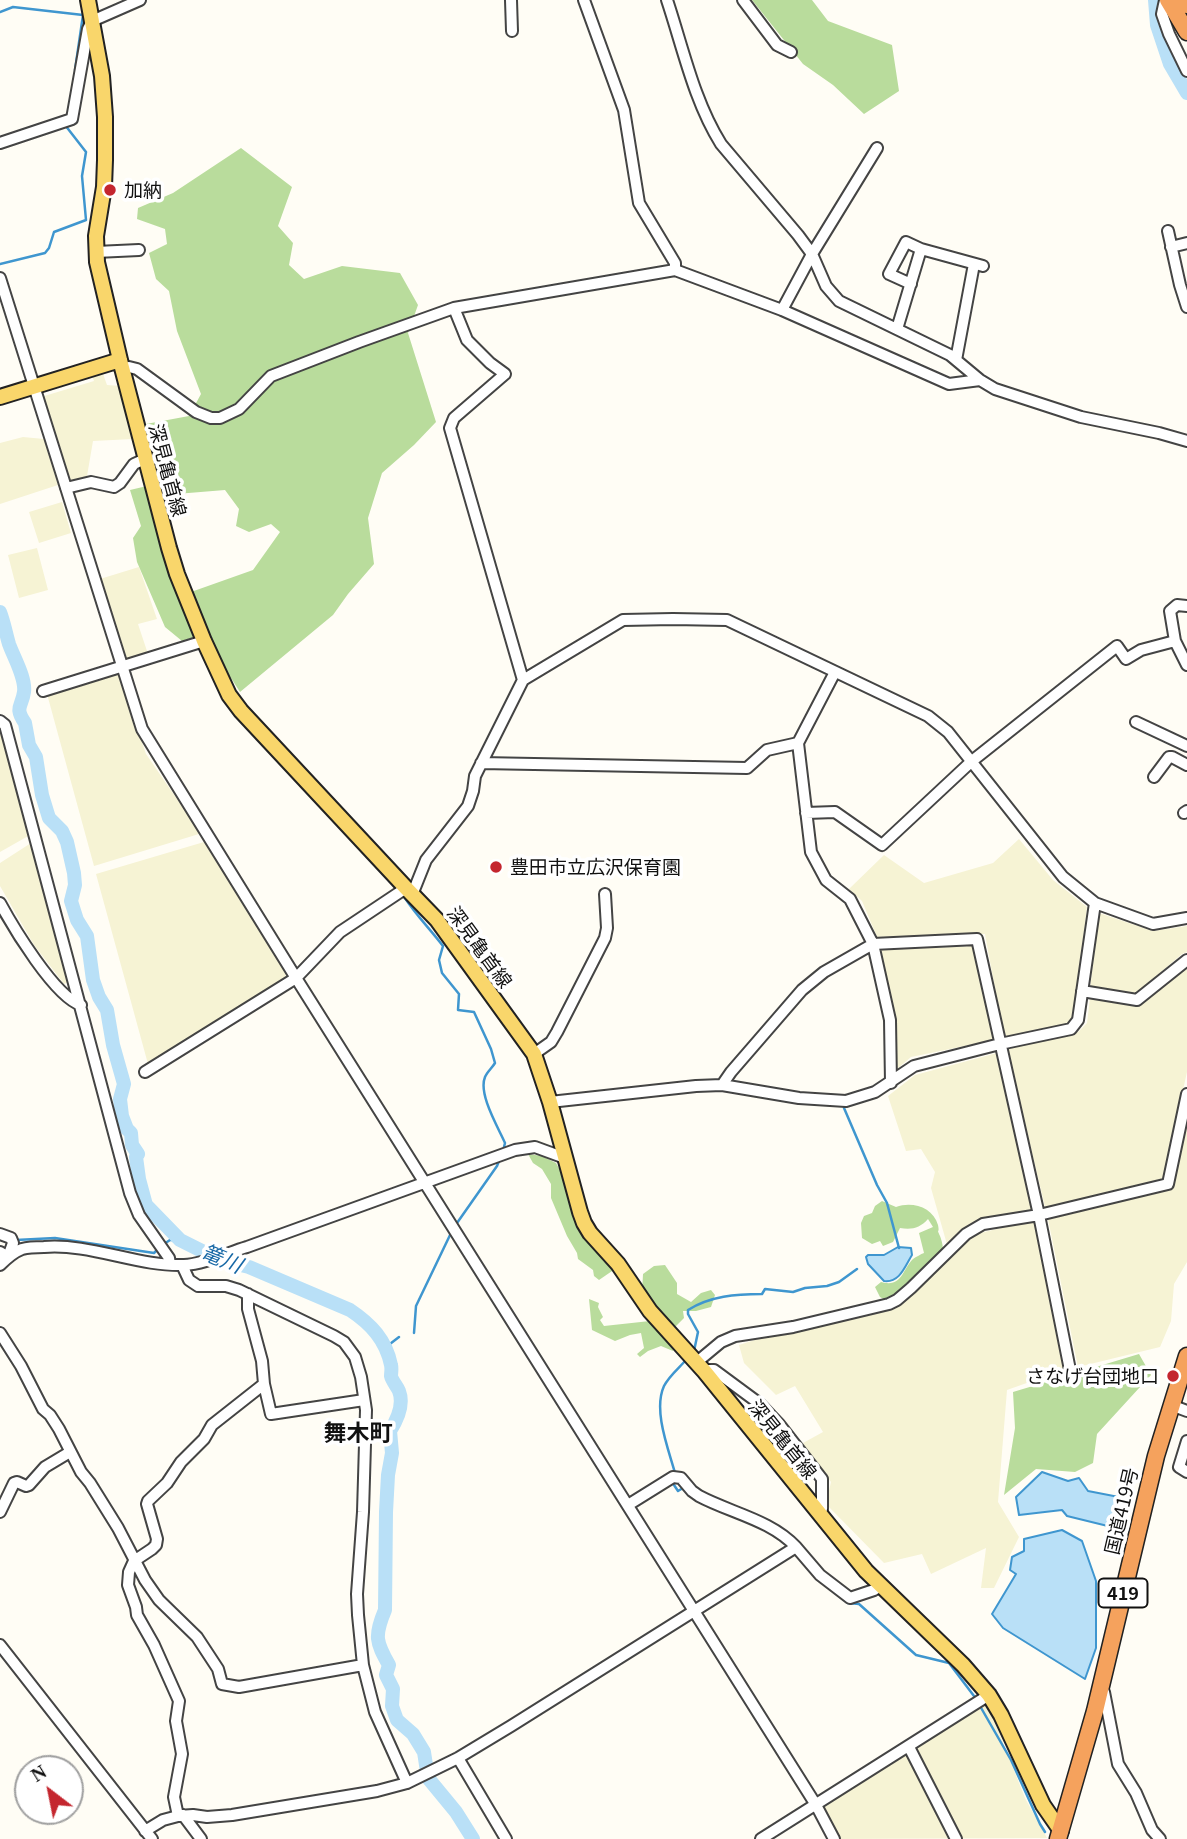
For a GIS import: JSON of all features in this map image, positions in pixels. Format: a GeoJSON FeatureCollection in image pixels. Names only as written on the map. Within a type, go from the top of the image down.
{"type":"FeatureCollection","features":[{"type":"Feature","properties":{"kind":"highway"},"geometry":{"type":"LineString","coordinates":[[1167,0],[1187,32]]}},
{"type":"Feature","properties":{"kind":"highway"},"geometry":{"type":"LineString","coordinates":[[1184,0],[1187,5]]}},
{"type":"Feature","properties":{"kind":"highway","name":"国道419号"},"geometry":{"type":"LineString","coordinates":[[1062,1836],[1156,1456],[1187,1356]]}},
{"type":"Feature","properties":{"kind":"main road","name":"深見亀首線"},"geometry":{"type":"LineString","coordinates":[[88,0],[102,76],[105,117],[104,187],[96,236],[97,262],[121,365],[173,561],[204,641],[229,695],[437,920],[534,1054],[583,1223],[618,1264],[650,1311],[701,1367],[880,1586],[963,1665],[981,1700],[1001,1714],[1043,1805],[1062,1836]]}},
{"type":"Feature","properties":{"kind":"main road"},"geometry":{"type":"LineString","coordinates":[[0,397],[121,365]]}},
{"type":"Feature","properties":{"kind":"street"},"geometry":{"type":"LineString","coordinates":[[511,0],[512,31]]}},
{"type":"Feature","properties":{"kind":"street"},"geometry":{"type":"LineString","coordinates":[[583,0],[624,110],[639,203],[675,263],[675,270]]}},
{"type":"Feature","properties":{"kind":"street"},"geometry":{"type":"LineString","coordinates":[[667,0],[703,109],[714,132],[721,144],[798,235],[812,254],[826,286],[839,301],[950,355],[979,380],[995,389],[1081,417],[1187,441]]}},
{"type":"Feature","properties":{"kind":"street"},"geometry":{"type":"LineString","coordinates":[[743,0],[777,45],[792,52]]}},
{"type":"Feature","properties":{"kind":"street"},"geometry":{"type":"LineString","coordinates":[[1167,0],[1162,14],[1168,34],[1187,71]]}},
{"type":"Feature","properties":{"kind":"street"},"geometry":{"type":"LineString","coordinates":[[0,143],[72,119],[88,29],[92,21],[115,6],[137,1]]}},
{"type":"Feature","properties":{"kind":"street"},"geometry":{"type":"LineString","coordinates":[[782,310],[812,254],[877,148]]}},
{"type":"Feature","properties":{"kind":"street"},"geometry":{"type":"LineString","coordinates":[[1168,231],[1187,307]]}},
{"type":"Feature","properties":{"kind":"street"},"geometry":{"type":"LineString","coordinates":[[911,284],[889,274],[906,242],[921,249],[979,265],[956,360]]}},
{"type":"Feature","properties":{"kind":"street"},"geometry":{"type":"LineString","coordinates":[[1171,247],[1187,243]]}},
{"type":"Feature","properties":{"kind":"street"},"geometry":{"type":"LineString","coordinates":[[897,329],[921,249]]}},
{"type":"Feature","properties":{"kind":"street"},"geometry":{"type":"LineString","coordinates":[[96,252],[138,250]]}},
{"type":"Feature","properties":{"kind":"street"},"geometry":{"type":"LineString","coordinates":[[121,365],[137,369],[196,412],[211,418],[220,418],[239,410],[271,376],[454,309],[675,270],[782,310],[949,384],[979,380]]}},
{"type":"Feature","properties":{"kind":"street"},"geometry":{"type":"LineString","coordinates":[[0,278],[142,729],[816,1805],[834,1839]]}},
{"type":"Feature","properties":{"kind":"street"},"geometry":{"type":"LineString","coordinates":[[454,309],[467,340],[505,374],[454,418],[450,428],[523,680]]}},
{"type":"Feature","properties":{"kind":"street"},"geometry":{"type":"LineString","coordinates":[[66,488],[91,482],[114,487],[134,464],[145,459]]}},
{"type":"Feature","properties":{"kind":"street"},"geometry":{"type":"LineString","coordinates":[[1187,606],[1177,605],[1170,611],[1175,641],[1187,665]]}},
{"type":"Feature","properties":{"kind":"street"},"geometry":{"type":"LineString","coordinates":[[145,1072],[296,978],[340,932],[409,892],[426,860],[468,806],[475,776],[523,680],[623,620],[727,620],[928,716],[948,732],[1063,877],[1095,902],[1153,924],[1187,918]]}},
{"type":"Feature","properties":{"kind":"street"},"geometry":{"type":"LineString","coordinates":[[43,691],[204,641]]}},
{"type":"Feature","properties":{"kind":"street"},"geometry":{"type":"LineString","coordinates":[[1175,641],[1187,648]]}},
{"type":"Feature","properties":{"kind":"street"},"geometry":{"type":"LineString","coordinates":[[806,813],[835,811],[882,845],[972,761],[1117,646],[1126,659],[1141,650],[1175,641]]}},
{"type":"Feature","properties":{"kind":"street"},"geometry":{"type":"LineString","coordinates":[[835,672],[797,743],[811,852],[826,880],[850,899],[873,944],[890,1020],[891,1083]]}},
{"type":"Feature","properties":{"kind":"street"},"geometry":{"type":"LineString","coordinates":[[0,721],[5,725],[130,1193],[139,1215],[169,1258],[170,1264]]}},
{"type":"Feature","properties":{"kind":"street"},"geometry":{"type":"LineString","coordinates":[[1136,722],[1187,746]]}},
{"type":"Feature","properties":{"kind":"street"},"geometry":{"type":"LineString","coordinates":[[481,763],[747,768],[767,750],[797,743]]}},
{"type":"Feature","properties":{"kind":"street"},"geometry":{"type":"LineString","coordinates":[[1154,777],[1169,757],[1187,765]]}},
{"type":"Feature","properties":{"kind":"street"},"geometry":{"type":"LineString","coordinates":[[534,1054],[551,1042],[605,938],[605,894]]}},
{"type":"Feature","properties":{"kind":"street"},"geometry":{"type":"LineString","coordinates":[[550,1102],[696,1086],[722,1086],[799,1098],[846,1101],[875,1093],[914,1066],[1071,1028],[1078,1020],[1095,902]]}},
{"type":"Feature","properties":{"kind":"street"},"geometry":{"type":"LineString","coordinates":[[0,903],[34,958],[69,999],[81,1005]]}},
{"type":"Feature","properties":{"kind":"street"},"geometry":{"type":"LineString","coordinates":[[722,1086],[802,989],[824,972],[873,944],[977,939],[1039,1214],[1071,1375]]}},
{"type":"Feature","properties":{"kind":"street"},"geometry":{"type":"LineString","coordinates":[[1082,992],[1137,1000],[1187,960]]}},
{"type":"Feature","properties":{"kind":"street"},"geometry":{"type":"LineString","coordinates":[[819,1513],[822,1509],[822,1479],[796,1444],[760,1404],[713,1370],[701,1367],[721,1342],[734,1336],[793,1327],[897,1300],[974,1228],[983,1224],[1168,1184],[1187,1094]]}},
{"type":"Feature","properties":{"kind":"street"},"geometry":{"type":"LineString","coordinates":[[3,1258],[22,1250],[52,1246],[183,1265],[247,1247],[527,1147],[543,1149],[565,1158]]}},
{"type":"Feature","properties":{"kind":"street"},"geometry":{"type":"LineString","coordinates":[[3,1258],[13,1243],[5,1236]]}},
{"type":"Feature","properties":{"kind":"street"},"geometry":{"type":"LineString","coordinates":[[183,1265],[189,1280],[198,1286],[226,1286],[248,1294],[344,1342],[351,1349],[359,1366],[366,1410],[358,1594],[363,1665],[375,1712],[407,1783]]}},
{"type":"Feature","properties":{"kind":"street"},"geometry":{"type":"LineString","coordinates":[[248,1294],[248,1310],[262,1361],[271,1414],[365,1400]]}},
{"type":"Feature","properties":{"kind":"street"},"geometry":{"type":"LineString","coordinates":[[0,1332],[43,1409],[59,1429],[70,1452],[118,1528],[134,1561],[159,1600],[197,1637],[218,1669],[222,1684],[239,1687],[363,1665]]}},
{"type":"Feature","properties":{"kind":"street"},"geometry":{"type":"LineString","coordinates":[[201,1839],[181,1816],[174,1797],[182,1754],[176,1721],[179,1701],[154,1645],[137,1615],[128,1584],[129,1572],[134,1561],[156,1545],[148,1501],[167,1483],[181,1462],[204,1439],[212,1425],[264,1384]]}},
{"type":"Feature","properties":{"kind":"street"},"geometry":{"type":"LineString","coordinates":[[1171,1405],[1187,1411]]}},
{"type":"Feature","properties":{"kind":"street"},"geometry":{"type":"LineString","coordinates":[[1187,1441],[1179,1467],[1187,1472]]}},
{"type":"Feature","properties":{"kind":"street"},"geometry":{"type":"LineString","coordinates":[[0,1511],[14,1483],[29,1485],[45,1467],[70,1452]]}},
{"type":"Feature","properties":{"kind":"street"},"geometry":{"type":"LineString","coordinates":[[628,1505],[675,1477],[681,1478],[699,1496],[785,1536],[820,1575],[850,1598],[880,1586]]}},
{"type":"Feature","properties":{"kind":"street"},"geometry":{"type":"LineString","coordinates":[[0,1645],[149,1835],[163,1820],[181,1816],[207,1818],[232,1815],[376,1791],[407,1783],[457,1758],[795,1547]]}},
{"type":"Feature","properties":{"kind":"street"},"geometry":{"type":"LineString","coordinates":[[1104,1692],[1118,1764],[1136,1793],[1152,1830],[1160,1839]]}},
{"type":"Feature","properties":{"kind":"street"},"geometry":{"type":"LineString","coordinates":[[761,1839],[981,1700]]}},
{"type":"Feature","properties":{"kind":"street"},"geometry":{"type":"LineString","coordinates":[[909,1747],[956,1839]]}},
{"type":"Feature","properties":{"kind":"street"},"geometry":{"type":"LineString","coordinates":[[457,1758],[506,1839]]}},
{"type":"Feature","properties":{"kind":"shaded area"},"geometry":{"type":"Polygon","coordinates":[[[102,371],[107,385],[121,386],[133,439],[93,441],[87,476],[72,481],[67,478],[41,397],[94,381],[92,375],[102,371]]]}},
{"type":"Feature","properties":{"kind":"shaded area"},"geometry":{"type":"Polygon","coordinates":[[[23,437],[44,439],[58,485],[0,504],[0,443],[23,437]]]}},
{"type":"Feature","properties":{"kind":"shaded area"},"geometry":{"type":"Polygon","coordinates":[[[62,502],[71,533],[39,543],[29,512],[62,502]]]}},
{"type":"Feature","properties":{"kind":"shaded area"},"geometry":{"type":"Polygon","coordinates":[[[37,548],[48,590],[19,598],[8,555],[37,548]]]}},
{"type":"Feature","properties":{"kind":"shaded area"},"geometry":{"type":"Polygon","coordinates":[[[139,567],[157,619],[138,624],[149,657],[125,663],[100,579],[139,567]]]}},
{"type":"Feature","properties":{"kind":"shaded area"},"geometry":{"type":"Polygon","coordinates":[[[118,672],[146,754],[199,834],[94,866],[47,694],[118,672]]]}},
{"type":"Feature","properties":{"kind":"shaded area"},"geometry":{"type":"Polygon","coordinates":[[[0,729],[30,835],[0,852],[0,729]]]}},
{"type":"Feature","properties":{"kind":"shaded area"},"geometry":{"type":"Polygon","coordinates":[[[1019,839],[1053,880],[1087,907],[1073,1019],[1068,1025],[1004,1039],[985,934],[877,937],[862,901],[849,889],[884,855],[924,883],[993,863],[1019,839]]]}},
{"type":"Feature","properties":{"kind":"shaded area"},"geometry":{"type":"Polygon","coordinates":[[[204,842],[286,974],[285,979],[148,1064],[96,874],[204,842]]]}},
{"type":"Feature","properties":{"kind":"shaded area"},"geometry":{"type":"Polygon","coordinates":[[[31,843],[70,981],[64,984],[34,945],[0,886],[0,863],[31,843]]]}},
{"type":"Feature","properties":{"kind":"shaded area"},"geometry":{"type":"Polygon","coordinates":[[[1099,913],[1153,931],[1187,926],[1187,952],[1134,995],[1090,989],[1099,913]]]}},
{"type":"Feature","properties":{"kind":"shaded area"},"geometry":{"type":"Polygon","coordinates":[[[973,946],[994,1040],[911,1057],[897,1069],[897,1021],[879,950],[973,946]]]}},
{"type":"Feature","properties":{"kind":"shaded area"},"geometry":{"type":"Polygon","coordinates":[[[1187,968],[1187,1072],[1163,1181],[1045,1207],[1007,1048],[1078,1032],[1087,1023],[1090,998],[1141,1004],[1187,968]]]}},
{"type":"Feature","properties":{"kind":"shaded area"},"geometry":{"type":"Polygon","coordinates":[[[997,1053],[1032,1211],[970,1224],[948,1248],[931,1188],[935,1172],[921,1149],[906,1151],[888,1096],[915,1075],[997,1053]]]}},
{"type":"Feature","properties":{"kind":"shaded area"},"geometry":{"type":"Polygon","coordinates":[[[1187,1124],[1187,1262],[1174,1284],[1171,1321],[1160,1347],[1078,1367],[1048,1219],[1173,1189],[1187,1124]]]}},
{"type":"Feature","properties":{"kind":"shaded area"},"geometry":{"type":"Polygon","coordinates":[[[1034,1220],[1066,1369],[1007,1390],[998,1502],[1019,1537],[994,1588],[981,1588],[986,1548],[931,1574],[922,1554],[884,1563],[826,1504],[831,1482],[803,1443],[823,1432],[795,1386],[776,1395],[744,1363],[739,1345],[896,1308],[976,1234],[1034,1220]]]}},
{"type":"Feature","properties":{"kind":"shaded area"},"geometry":{"type":"Polygon","coordinates":[[[984,1704],[994,1720],[1025,1798],[1047,1838],[839,1839],[822,1806],[984,1704]]]}},
{"type":"Feature","properties":{"kind":"green space"},"geometry":{"type":"Polygon","coordinates":[[[752,0],[812,0],[828,21],[892,45],[899,91],[864,114],[833,85],[803,64],[752,0]]]}},
{"type":"Feature","properties":{"kind":"green space"},"geometry":{"type":"Polygon","coordinates":[[[241,148],[292,187],[278,226],[293,243],[289,265],[304,279],[342,266],[400,273],[418,305],[408,333],[436,422],[382,473],[368,518],[374,564],[333,615],[240,692],[213,650],[191,592],[253,570],[280,532],[271,524],[249,532],[236,526],[239,509],[225,490],[164,495],[146,424],[189,416],[201,394],[177,331],[169,291],[156,279],[149,253],[167,244],[165,229],[137,219],[138,208],[173,193],[241,148]]]}},
{"type":"Feature","properties":{"kind":"green space"},"geometry":{"type":"Polygon","coordinates":[[[147,486],[180,600],[198,636],[182,641],[165,627],[137,562],[133,538],[141,526],[130,490],[147,486]]]}},
{"type":"Feature","properties":{"kind":"green space"},"geometry":{"type":"Polygon","coordinates":[[[528,1154],[542,1156],[556,1163],[615,1269],[599,1280],[594,1276],[593,1270],[578,1259],[551,1198],[551,1184],[528,1154]]]}},
{"type":"Feature","properties":{"kind":"green space"},"geometry":{"type":"Polygon","coordinates":[[[882,1201],[896,1207],[915,1205],[932,1214],[938,1225],[943,1250],[907,1289],[887,1301],[880,1297],[875,1287],[881,1282],[893,1282],[901,1277],[909,1263],[924,1253],[919,1233],[933,1227],[928,1219],[916,1228],[900,1228],[893,1242],[883,1246],[880,1241],[872,1244],[862,1238],[861,1223],[864,1216],[872,1213],[875,1206],[882,1201]]]}},
{"type":"Feature","properties":{"kind":"green space"},"geometry":{"type":"Polygon","coordinates":[[[665,1265],[677,1283],[677,1294],[691,1302],[701,1293],[711,1290],[715,1295],[711,1307],[683,1311],[684,1318],[675,1327],[669,1326],[675,1346],[673,1351],[661,1346],[640,1357],[637,1354],[644,1348],[641,1333],[615,1341],[592,1330],[589,1299],[599,1303],[603,1317],[600,1320],[604,1326],[650,1321],[642,1293],[643,1274],[654,1266],[665,1265]]]}},
{"type":"Feature","properties":{"kind":"green space"},"geometry":{"type":"Polygon","coordinates":[[[1139,1354],[1151,1375],[1097,1434],[1093,1463],[1075,1472],[1036,1469],[1004,1495],[1015,1428],[1013,1392],[1139,1354]]]}},
{"type":"Feature","properties":{"kind":"water"},"geometry":{"type":"Polygon","coordinates":[[[898,1247],[911,1248],[912,1255],[898,1277],[884,1281],[868,1264],[866,1257],[884,1255],[898,1247]]]}},
{"type":"Feature","properties":{"kind":"water"},"geometry":{"type":"Polygon","coordinates":[[[1042,1472],[1068,1481],[1079,1478],[1088,1491],[1124,1498],[1124,1530],[1067,1516],[1062,1510],[1019,1515],[1016,1497],[1042,1472]]]}},
{"type":"Feature","properties":{"kind":"water"},"geometry":{"type":"Polygon","coordinates":[[[1062,1530],[1082,1541],[1096,1581],[1096,1648],[1085,1679],[1003,1628],[992,1614],[1016,1574],[1010,1570],[1012,1557],[1024,1551],[1024,1539],[1062,1530]]]}},
{"type":"Feature","properties":{"kind":"waterway"},"geometry":{"type":"LineString","coordinates":[[1155,0],[1157,25],[1170,64],[1187,93]]}},
{"type":"Feature","properties":{"kind":"waterway"},"geometry":{"type":"LineString","coordinates":[[0,12],[13,7],[83,15],[75,70]]}},
{"type":"Feature","properties":{"kind":"waterway"},"geometry":{"type":"LineString","coordinates":[[0,264],[45,253],[54,232],[86,220],[82,176],[86,152],[65,125]]}},
{"type":"Feature","properties":{"kind":"waterway","name":"篭川"},"geometry":{"type":"LineString","coordinates":[[0,612],[23,681],[24,692],[19,710],[25,723],[29,745],[36,757],[42,795],[49,818],[62,831],[67,842],[75,885],[71,901],[77,920],[87,936],[93,980],[107,1010],[124,1084],[120,1099],[122,1116],[138,1154],[136,1157],[139,1179],[146,1205],[180,1240],[220,1260],[249,1267],[350,1310],[376,1333],[389,1356],[392,1380],[399,1391],[401,1401],[390,1431],[392,1453],[386,1512],[385,1610],[378,1639],[389,1665],[386,1675],[393,1689],[392,1706],[397,1720],[413,1734],[424,1752],[428,1778],[456,1812],[473,1839]]}},
{"type":"Feature","properties":{"kind":"waterway"},"geometry":{"type":"LineString","coordinates":[[405,898],[443,946],[439,960],[442,973],[459,994],[458,1010],[474,1012],[491,1049],[495,1063],[485,1077],[484,1092],[505,1143],[504,1147]]}},
{"type":"Feature","properties":{"kind":"waterway"},"geometry":{"type":"LineString","coordinates":[[844,1108],[887,1203],[899,1248]]}},
{"type":"Feature","properties":{"kind":"waterway"},"geometry":{"type":"LineString","coordinates":[[457,1223],[499,1161]]}},
{"type":"Feature","properties":{"kind":"waterway"},"geometry":{"type":"LineString","coordinates":[[414,1333],[416,1306],[451,1233]]}},
{"type":"Feature","properties":{"kind":"waterway"},"geometry":{"type":"LineString","coordinates":[[16,1240],[55,1238],[154,1253],[156,1251]]}},
{"type":"Feature","properties":{"kind":"waterway"},"geometry":{"type":"LineString","coordinates":[[164,1244],[170,1240],[180,1240]]}},
{"type":"Feature","properties":{"kind":"waterway"},"geometry":{"type":"LineString","coordinates":[[694,1351],[698,1332],[688,1310],[696,1305],[724,1297],[762,1294],[765,1289],[793,1292],[827,1286],[839,1282],[857,1269]]}},
{"type":"Feature","properties":{"kind":"waterway"},"geometry":{"type":"LineString","coordinates":[[386,1347],[399,1337]]}},
{"type":"Feature","properties":{"kind":"waterway"},"geometry":{"type":"LineString","coordinates":[[675,1473],[660,1406],[666,1382],[686,1360]]}},
{"type":"Feature","properties":{"kind":"waterway"},"geometry":{"type":"LineString","coordinates":[[672,1482],[678,1491],[683,1488],[684,1490]]}},
{"type":"Feature","properties":{"kind":"waterway"},"geometry":{"type":"LineString","coordinates":[[839,1596],[848,1603],[859,1604],[916,1655],[949,1663],[977,1700]]}},
{"type":"Feature","properties":{"kind":"waterway"},"geometry":{"type":"LineString","coordinates":[[980,1706],[1011,1760],[1045,1832]]}},
{"type":"Feature","properties":{"kind":"place","name":"加納"},"geometry":{"type":"Point","coordinates":[110,190]}},
{"type":"Feature","properties":{"kind":"place","name":"豊田市立広沢保育園"},"geometry":{"type":"Point","coordinates":[496,867]}},
{"type":"Feature","properties":{"kind":"place","name":"さなげ台団地口"},"geometry":{"type":"Point","coordinates":[1173,1376]}},
{"type":"Feature","properties":{"kind":"district","name":"舞木町"},"geometry":{"type":"Point","coordinates":[358,1432]}}]}
